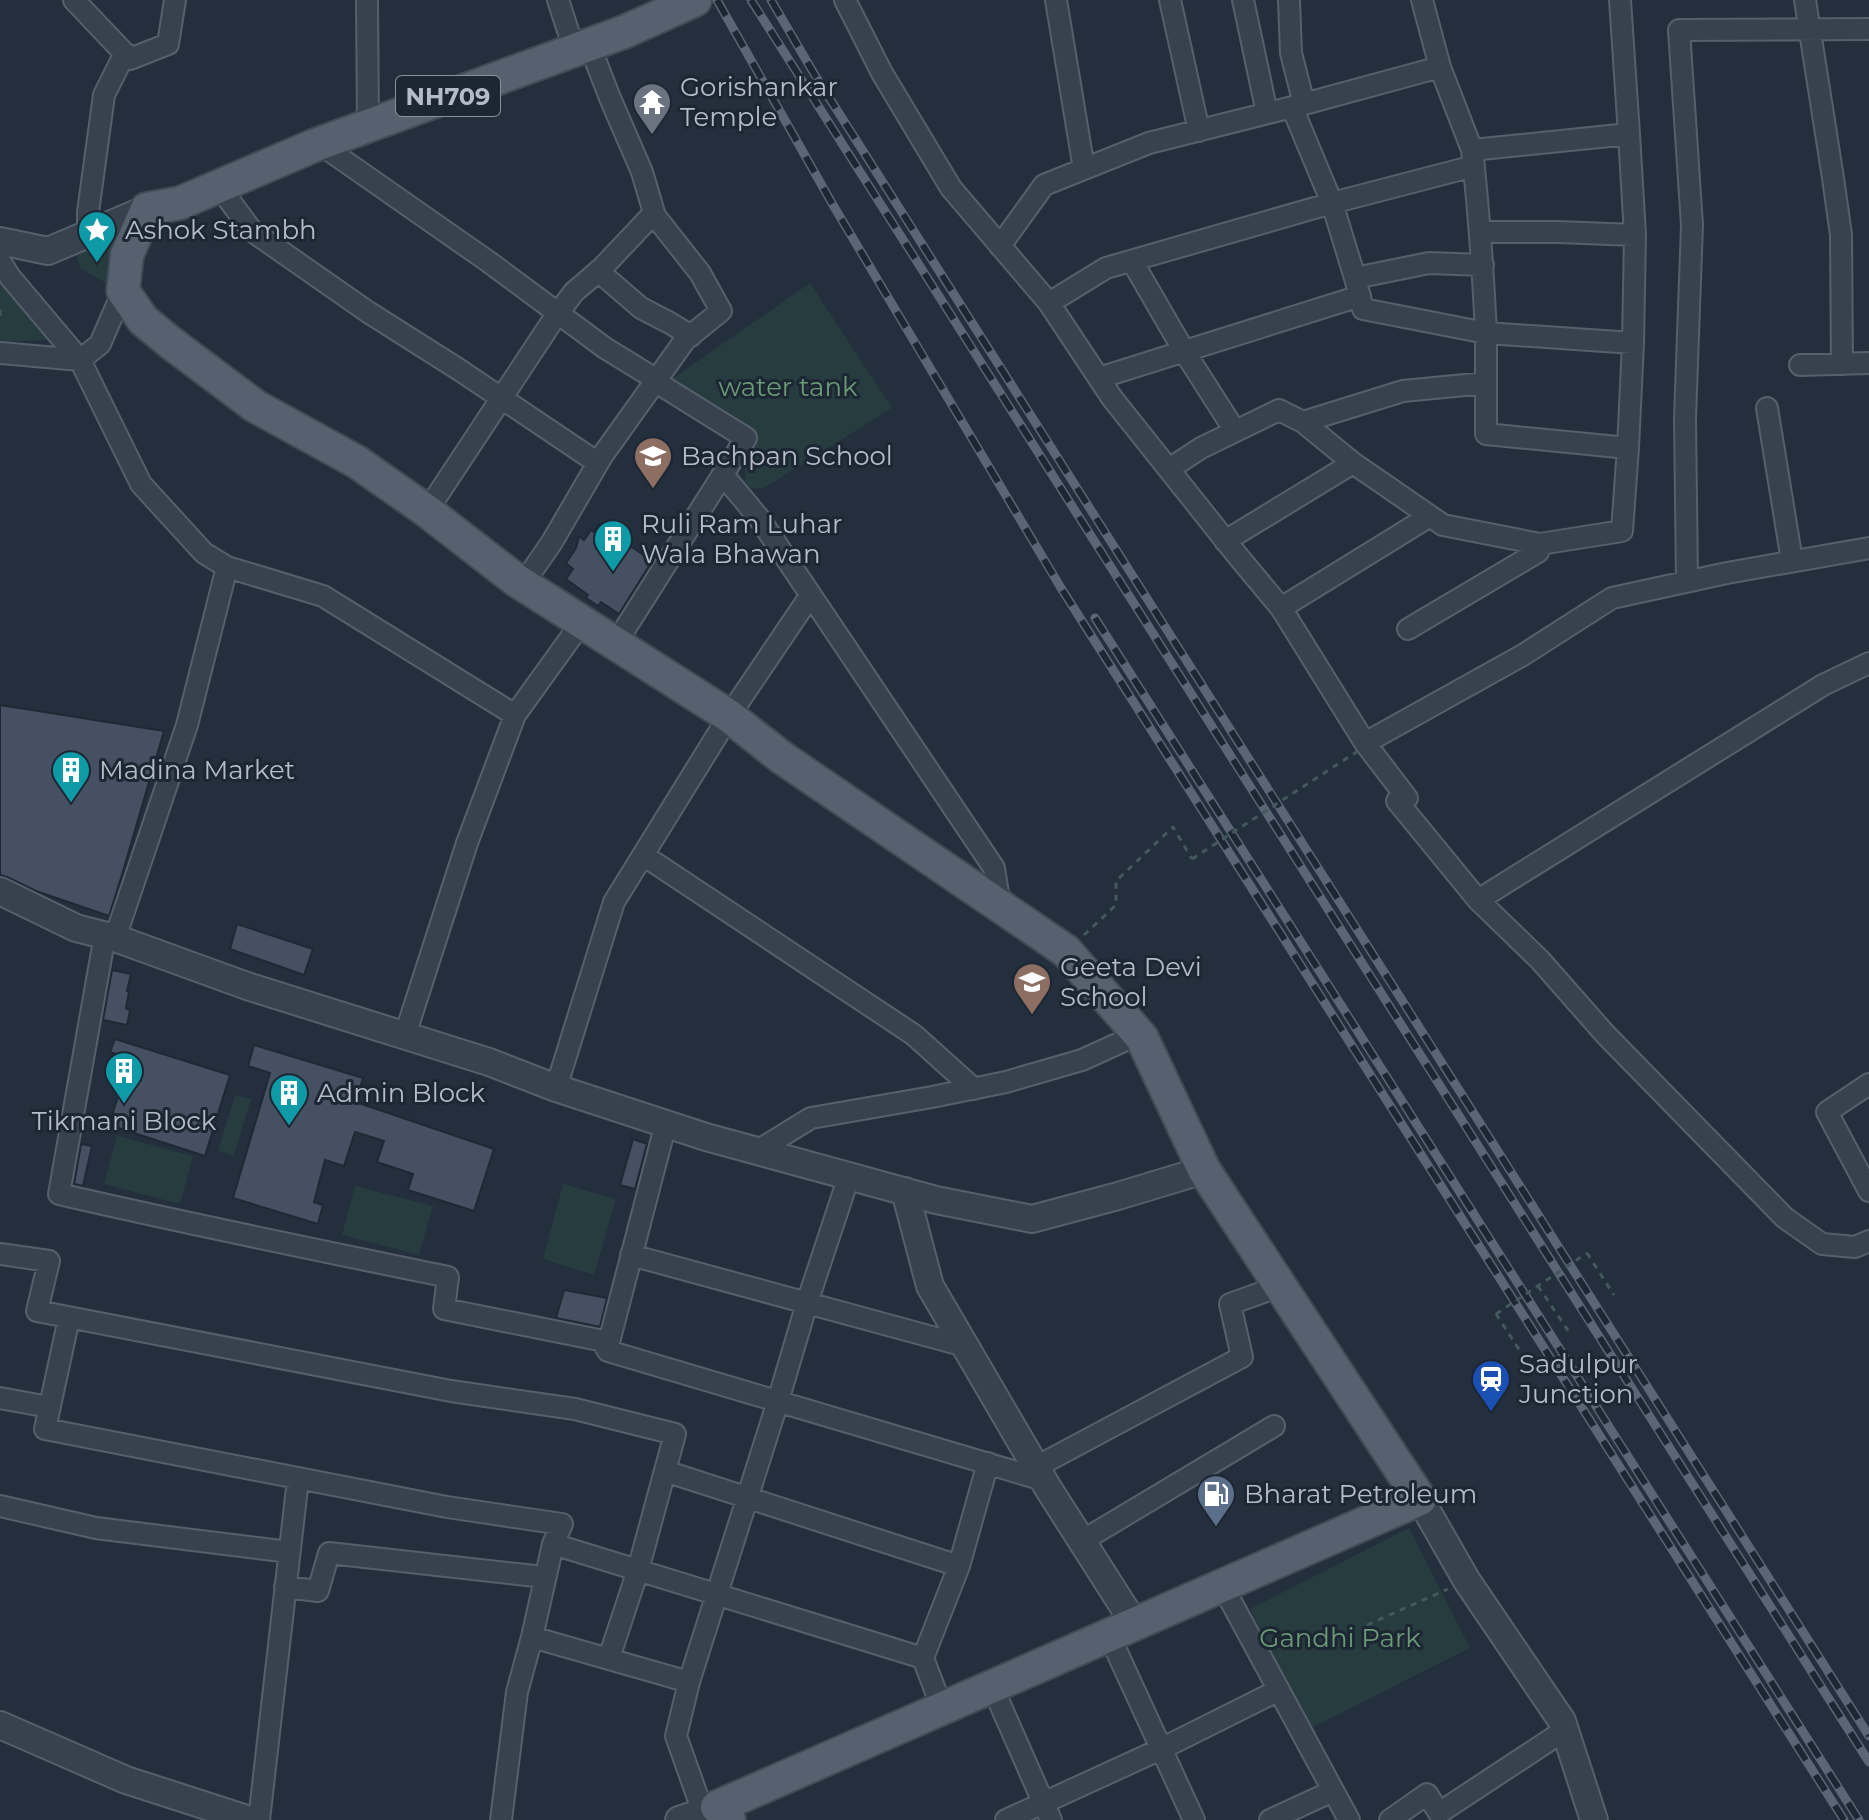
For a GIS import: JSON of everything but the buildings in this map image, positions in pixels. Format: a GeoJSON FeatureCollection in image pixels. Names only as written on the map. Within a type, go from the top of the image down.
{"type":"FeatureCollection","features":[{"type":"Feature","properties":{"kind":"main road","name":"NH709"},"geometry":{"type":"LineString","coordinates":[[210,189],[320,144],[624,32],[695,0]]}},
{"type":"Feature","properties":{"kind":"main road"},"geometry":{"type":"LineString","coordinates":[[210,189],[180,203],[147,209],[127,255],[123,291],[143,320],[255,406],[357,462],[523,584],[729,716],[781,757],[1066,951],[1142,1038],[1204,1170],[1420,1499],[942,1708],[707,1815]]}},
{"type":"Feature","properties":{"kind":"street"},"geometry":{"type":"LineString","coordinates":[[74,0],[130,59],[168,44],[175,0]]}},
{"type":"Feature","properties":{"kind":"street"},"geometry":{"type":"LineString","coordinates":[[367,0],[368,126]]}},
{"type":"Feature","properties":{"kind":"street"},"geometry":{"type":"LineString","coordinates":[[523,584],[552,542],[598,463],[685,340],[721,311],[700,273],[654,213],[642,172],[610,98],[558,0]]}},
{"type":"Feature","properties":{"kind":"street"},"geometry":{"type":"LineString","coordinates":[[845,0],[882,73],[951,188],[1049,303],[1112,398],[1281,608],[1363,746],[1407,798],[1397,801],[1478,900],[1540,960],[1605,1034],[1785,1218],[1822,1244],[1855,1247],[1869,1241]]}},
{"type":"Feature","properties":{"kind":"street"},"geometry":{"type":"LineString","coordinates":[[1056,0],[1084,169]]}},
{"type":"Feature","properties":{"kind":"street"},"geometry":{"type":"LineString","coordinates":[[1170,0],[1199,131]]}},
{"type":"Feature","properties":{"kind":"street"},"geometry":{"type":"LineString","coordinates":[[1243,0],[1267,113]]}},
{"type":"Feature","properties":{"kind":"street"},"geometry":{"type":"LineString","coordinates":[[1289,0],[1291,53],[1298,106],[1332,203],[1363,309],[1486,333],[1633,343]]}},
{"type":"Feature","properties":{"kind":"street"},"geometry":{"type":"LineString","coordinates":[[1422,0],[1440,67],[1473,158],[1483,265],[1486,434],[1628,448]]}},
{"type":"Feature","properties":{"kind":"street"},"geometry":{"type":"LineString","coordinates":[[1169,469],[1201,448],[1279,410],[1303,422],[1353,463],[1443,525],[1540,544],[1622,531],[1633,343],[1635,235],[1620,0]]}},
{"type":"Feature","properties":{"kind":"street"},"geometry":{"type":"LineString","coordinates":[[1805,0],[1841,235],[1842,364]]}},
{"type":"Feature","properties":{"kind":"street"},"geometry":{"type":"LineString","coordinates":[[1687,581],[1685,418],[1692,225],[1679,30],[1869,29]]}},
{"type":"Feature","properties":{"kind":"street"},"geometry":{"type":"LineString","coordinates":[[88,234],[88,212],[104,95],[125,53]]}},
{"type":"Feature","properties":{"kind":"street"},"geometry":{"type":"LineString","coordinates":[[1000,246],[1044,185],[1149,143],[1440,67]]}},
{"type":"Feature","properties":{"kind":"street"},"geometry":{"type":"LineString","coordinates":[[1049,303],[1106,268],[1332,203],[1473,158],[1629,134]]}},
{"type":"Feature","properties":{"kind":"street"},"geometry":{"type":"LineString","coordinates":[[320,144],[489,262],[605,348],[746,438],[616,643]]}},
{"type":"Feature","properties":{"kind":"street"},"geometry":{"type":"LineString","coordinates":[[210,189],[252,231],[368,312],[598,463]]}},
{"type":"Feature","properties":{"kind":"street"},"geometry":{"type":"LineString","coordinates":[[0,241],[48,251],[147,209]]}},
{"type":"Feature","properties":{"kind":"street"},"geometry":{"type":"LineString","coordinates":[[427,511],[557,314],[574,292],[654,213]]}},
{"type":"Feature","properties":{"kind":"street"},"geometry":{"type":"LineString","coordinates":[[1481,232],[1635,235]]}},
{"type":"Feature","properties":{"kind":"street"},"geometry":{"type":"LineString","coordinates":[[0,261],[80,360],[141,484],[204,553],[227,567],[323,596],[515,715]]}},
{"type":"Feature","properties":{"kind":"street"},"geometry":{"type":"LineString","coordinates":[[1132,261],[1235,431]]}},
{"type":"Feature","properties":{"kind":"street"},"geometry":{"type":"LineString","coordinates":[[1099,378],[1184,351],[1429,263],[1483,265]]}},
{"type":"Feature","properties":{"kind":"street"},"geometry":{"type":"LineString","coordinates":[[598,271],[641,308],[691,336]]}},
{"type":"Feature","properties":{"kind":"street"},"geometry":{"type":"LineString","coordinates":[[0,353],[80,360],[100,344],[123,291]]}},
{"type":"Feature","properties":{"kind":"street"},"geometry":{"type":"LineString","coordinates":[[1800,365],[1869,363]]}},
{"type":"Feature","properties":{"kind":"street"},"geometry":{"type":"LineString","coordinates":[[1303,422],[1403,391],[1486,383]]}},
{"type":"Feature","properties":{"kind":"street"},"geometry":{"type":"LineString","coordinates":[[1767,408],[1792,561]]}},
{"type":"Feature","properties":{"kind":"street"},"geometry":{"type":"LineString","coordinates":[[1225,541],[1353,463]]}},
{"type":"Feature","properties":{"kind":"street"},"geometry":{"type":"LineString","coordinates":[[723,475],[759,518],[994,868],[1000,906]]}},
{"type":"Feature","properties":{"kind":"street"},"geometry":{"type":"LineString","coordinates":[[1281,608],[1430,516]]}},
{"type":"Feature","properties":{"kind":"street"},"geometry":{"type":"LineString","coordinates":[[1408,629],[1538,552],[1540,544]]}},
{"type":"Feature","properties":{"kind":"street"},"geometry":{"type":"LineString","coordinates":[[1363,746],[1523,655],[1612,598],[1869,548]]}},
{"type":"Feature","properties":{"kind":"street"},"geometry":{"type":"LineString","coordinates":[[227,567],[187,725],[110,936],[59,1194],[188,1224],[448,1277],[444,1309],[609,1342],[666,1123]]}},
{"type":"Feature","properties":{"kind":"street"},"geometry":{"type":"LineString","coordinates":[[556,1088],[614,902],[729,716],[810,596]]}},
{"type":"Feature","properties":{"kind":"street"},"geometry":{"type":"LineString","coordinates":[[405,1035],[467,843],[515,715],[582,622]]}},
{"type":"Feature","properties":{"kind":"street"},"geometry":{"type":"LineString","coordinates":[[1478,900],[1823,685],[1869,663]]}},
{"type":"Feature","properties":{"kind":"street"},"geometry":{"type":"LineString","coordinates":[[643,855],[914,1035],[974,1089]]}},
{"type":"Feature","properties":{"kind":"street"},"geometry":{"type":"LineString","coordinates":[[0,891],[76,928],[110,936],[247,986],[489,1062],[556,1088],[706,1137],[936,1200],[1032,1219],[1204,1170]]}},
{"type":"Feature","properties":{"kind":"street"},"geometry":{"type":"LineString","coordinates":[[757,1151],[811,1118],[974,1089],[1082,1060],[1139,1034]]}},
{"type":"Feature","properties":{"kind":"street"},"geometry":{"type":"LineString","coordinates":[[1869,1084],[1827,1112],[1869,1191]]}},
{"type":"Feature","properties":{"kind":"street"},"geometry":{"type":"LineString","coordinates":[[707,1815],[676,1736],[689,1682],[849,1176]]}},
{"type":"Feature","properties":{"kind":"street"},"geometry":{"type":"LineString","coordinates":[[905,1191],[930,1286],[1082,1541],[1122,1629],[1161,1749],[1194,1820]]}},
{"type":"Feature","properties":{"kind":"street"},"geometry":{"type":"LineString","coordinates":[[0,1254],[49,1261],[37,1311],[451,1391],[575,1409],[675,1434],[638,1570],[609,1658]]}},
{"type":"Feature","properties":{"kind":"street"},"geometry":{"type":"LineString","coordinates":[[631,1255],[965,1346]]}},
{"type":"Feature","properties":{"kind":"street"},"geometry":{"type":"LineString","coordinates":[[602,1341],[608,1351],[988,1463],[1039,1473],[1242,1357],[1230,1304],[1280,1286]]}},
{"type":"Feature","properties":{"kind":"street"},"geometry":{"type":"LineString","coordinates":[[69,1318],[45,1429],[447,1507],[562,1524],[544,1577],[517,1692],[501,1820]]}},
{"type":"Feature","properties":{"kind":"street"},"geometry":{"type":"LineString","coordinates":[[0,1398],[49,1407]]}},
{"type":"Feature","properties":{"kind":"street"},"geometry":{"type":"LineString","coordinates":[[1082,1541],[1274,1426]]}},
{"type":"Feature","properties":{"kind":"street"},"geometry":{"type":"LineString","coordinates":[[942,1708],[923,1658],[959,1566],[988,1463]]}},
{"type":"Feature","properties":{"kind":"street"},"geometry":{"type":"LineString","coordinates":[[665,1471],[959,1566]]}},
{"type":"Feature","properties":{"kind":"street"},"geometry":{"type":"LineString","coordinates":[[259,1820],[298,1479]]}},
{"type":"Feature","properties":{"kind":"street"},"geometry":{"type":"LineString","coordinates":[[1420,1499],[1467,1581],[1562,1721],[1594,1820]]}},
{"type":"Feature","properties":{"kind":"street"},"geometry":{"type":"LineString","coordinates":[[0,1506],[96,1528],[289,1552]]}},
{"type":"Feature","properties":{"kind":"street"},"geometry":{"type":"LineString","coordinates":[[553,1544],[923,1658]]}},
{"type":"Feature","properties":{"kind":"street"},"geometry":{"type":"LineString","coordinates":[[285,1587],[318,1591],[329,1553],[544,1577]]}},
{"type":"Feature","properties":{"kind":"street"},"geometry":{"type":"LineString","coordinates":[[1222,1585],[1349,1820]]}},
{"type":"Feature","properties":{"kind":"street"},"geometry":{"type":"LineString","coordinates":[[532,1637],[689,1682]]}},
{"type":"Feature","properties":{"kind":"street"},"geometry":{"type":"LineString","coordinates":[[992,1686],[1047,1811]]}},
{"type":"Feature","properties":{"kind":"street"},"geometry":{"type":"LineString","coordinates":[[1006,1820],[1047,1811],[1279,1690]]}},
{"type":"Feature","properties":{"kind":"street"},"geometry":{"type":"LineString","coordinates":[[0,1725],[126,1780],[250,1820]]}},
{"type":"Feature","properties":{"kind":"street"},"geometry":{"type":"LineString","coordinates":[[1390,1820],[1427,1794],[1439,1813],[1565,1730]]}},
{"type":"Feature","properties":{"kind":"street"},"geometry":{"type":"LineString","coordinates":[[1270,1820],[1333,1791]]}},
{"type":"Feature","properties":{"kind":"path"},"geometry":{"type":"LineString","coordinates":[[0,310],[0,316]]}},
{"type":"Feature","properties":{"kind":"path"},"geometry":{"type":"LineString","coordinates":[[1066,951],[1116,905],[1116,881],[1173,827],[1192,859],[1363,746]]}},
{"type":"Feature","properties":{"kind":"path"},"geometry":{"type":"LineString","coordinates":[[1524,1357],[1496,1314],[1587,1253],[1614,1295]]}},
{"type":"Feature","properties":{"kind":"path"},"geometry":{"type":"LineString","coordinates":[[1538,1286],[1569,1332]]}},
{"type":"Feature","properties":{"kind":"path"},"geometry":{"type":"LineString","coordinates":[[1367,1625],[1467,1581]]}},
{"type":"Feature","properties":{"kind":"green space"},"geometry":{"type":"Polygon","coordinates":[[[123,237],[113,287],[80,268],[77,254],[123,237]]]}},
{"type":"Feature","properties":{"kind":"green space"},"geometry":{"type":"Polygon","coordinates":[[[0,273],[51,340],[0,342],[0,273]]]}},
{"type":"Feature","properties":{"kind":"green space","name":"water tank"},"geometry":{"type":"Polygon","coordinates":[[[810,283],[892,408],[764,488],[744,489],[747,447],[710,419],[672,379],[810,283]]]}},
{"type":"Feature","properties":{"kind":"green space"},"geometry":{"type":"Polygon","coordinates":[[[235,1095],[251,1099],[234,1156],[218,1151],[235,1095]]]}},
{"type":"Feature","properties":{"kind":"green space"},"geometry":{"type":"Polygon","coordinates":[[[117,1136],[193,1156],[180,1204],[104,1184],[117,1136]]]}},
{"type":"Feature","properties":{"kind":"green space"},"geometry":{"type":"Polygon","coordinates":[[[563,1184],[616,1199],[594,1275],[543,1259],[563,1184]]]}},
{"type":"Feature","properties":{"kind":"green space"},"geometry":{"type":"Polygon","coordinates":[[[355,1186],[433,1206],[419,1255],[342,1235],[355,1186]]]}},
{"type":"Feature","properties":{"kind":"green space","name":"Gandhi Park"},"geometry":{"type":"Polygon","coordinates":[[[1409,1528],[1470,1648],[1307,1730],[1250,1609],[1409,1528]]]}},
{"type":"Feature","properties":{"kind":"railway"},"geometry":{"type":"LineString","coordinates":[[717,0],[833,205],[1061,588],[1844,1820]]}},
{"type":"Feature","properties":{"kind":"railway"},"geometry":{"type":"LineString","coordinates":[[751,0],[1869,1762]]}},
{"type":"Feature","properties":{"kind":"railway"},"geometry":{"type":"LineString","coordinates":[[771,0],[816,77],[1869,1736]]}},
{"type":"Feature","properties":{"kind":"railway"},"geometry":{"type":"LineString","coordinates":[[1095,618],[1859,1820]]}},
{"type":"Feature","properties":{"kind":"place","name":"Gorishankar Temple"},"geometry":{"type":"Point","coordinates":[652,136]}},
{"type":"Feature","properties":{"kind":"place","name":"Ashok Stambh"},"geometry":{"type":"Point","coordinates":[97,264]}},
{"type":"Feature","properties":{"kind":"place","name":"Bachpan School"},"geometry":{"type":"Point","coordinates":[653,490]}},
{"type":"Feature","properties":{"kind":"place","name":"Ruli Ram Luhar Wala Bhawan"},"geometry":{"type":"Point","coordinates":[613,573]}},
{"type":"Feature","properties":{"kind":"place","name":"Madina Market"},"geometry":{"type":"Point","coordinates":[71,804]}},
{"type":"Feature","properties":{"kind":"place","name":"Geeta Devi School"},"geometry":{"type":"Point","coordinates":[1032,1016]}},
{"type":"Feature","properties":{"kind":"place","name":"Tikmani Block"},"geometry":{"type":"Point","coordinates":[124,1105]}},
{"type":"Feature","properties":{"kind":"place","name":"Admin Block"},"geometry":{"type":"Point","coordinates":[289,1127]}},
{"type":"Feature","properties":{"kind":"place","name":"Sadulpur Junction"},"geometry":{"type":"Point","coordinates":[1491,1413]}},
{"type":"Feature","properties":{"kind":"place","name":"Bharat Petroleum"},"geometry":{"type":"Point","coordinates":[1216,1528]}}]}
